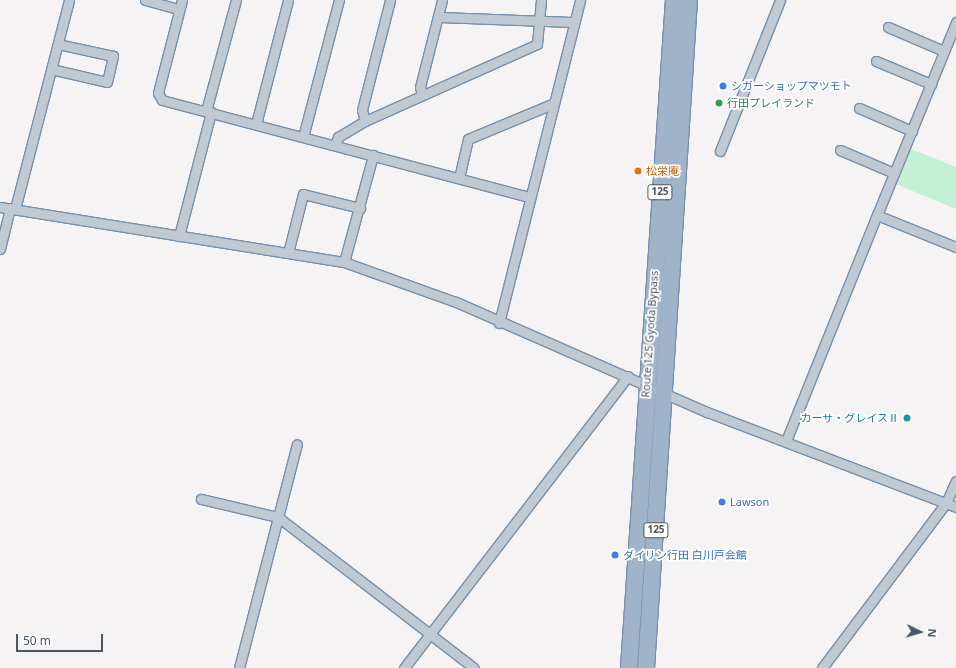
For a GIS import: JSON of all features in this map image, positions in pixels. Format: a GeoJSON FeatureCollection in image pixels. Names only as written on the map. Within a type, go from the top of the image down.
{"type":"FeatureCollection","features":[{"type":"Feature","properties":{"kind":"highway","name":"Route 125 Gyoda Bypass"},"geometry":{"type":"LineString","coordinates":[[629,668],[646,385],[674,0]]}},
{"type":"Feature","properties":{"kind":"highway","name":"Route 125 Gyoda Bypass"},"geometry":{"type":"LineString","coordinates":[[646,668],[665,393],[689,0]]}},
{"type":"Feature","properties":{"kind":"street"},"geometry":{"type":"LineString","coordinates":[[0,249],[13,209],[69,0]]}},
{"type":"Feature","properties":{"kind":"street"},"geometry":{"type":"LineString","coordinates":[[145,0],[180,4],[158,94],[162,100],[529,196]]}},
{"type":"Feature","properties":{"kind":"street"},"geometry":{"type":"LineString","coordinates":[[179,236],[236,0]]}},
{"type":"Feature","properties":{"kind":"street"},"geometry":{"type":"LineString","coordinates":[[256,124],[288,0]]}},
{"type":"Feature","properties":{"kind":"street"},"geometry":{"type":"LineString","coordinates":[[303,137],[339,0]]}},
{"type":"Feature","properties":{"kind":"street"},"geometry":{"type":"LineString","coordinates":[[365,121],[362,110],[390,0]]}},
{"type":"Feature","properties":{"kind":"street"},"geometry":{"type":"LineString","coordinates":[[422,95],[420,87],[442,0]]}},
{"type":"Feature","properties":{"kind":"street"},"geometry":{"type":"LineString","coordinates":[[335,145],[338,136],[365,121],[537,44],[541,0]]}},
{"type":"Feature","properties":{"kind":"street"},"geometry":{"type":"LineString","coordinates":[[499,323],[552,104],[580,0]]}},
{"type":"Feature","properties":{"kind":"street"},"geometry":{"type":"LineString","coordinates":[[720,151],[780,0]]}},
{"type":"Feature","properties":{"kind":"street"},"geometry":{"type":"LineString","coordinates":[[438,17],[574,22]]}},
{"type":"Feature","properties":{"kind":"street"},"geometry":{"type":"LineString","coordinates":[[786,441],[956,22]]}},
{"type":"Feature","properties":{"kind":"street"},"geometry":{"type":"LineString","coordinates":[[888,27],[944,51]]}},
{"type":"Feature","properties":{"kind":"street"},"geometry":{"type":"LineString","coordinates":[[51,69],[107,82],[113,56],[58,44]]}},
{"type":"Feature","properties":{"kind":"street"},"geometry":{"type":"LineString","coordinates":[[876,61],[931,84]]}},
{"type":"Feature","properties":{"kind":"street"},"geometry":{"type":"LineString","coordinates":[[459,178],[468,139],[552,104]]}},
{"type":"Feature","properties":{"kind":"street"},"geometry":{"type":"LineString","coordinates":[[859,108],[912,131]]}},
{"type":"Feature","properties":{"kind":"street"},"geometry":{"type":"LineString","coordinates":[[840,150],[894,173]]}},
{"type":"Feature","properties":{"kind":"street"},"geometry":{"type":"LineString","coordinates":[[344,262],[360,208],[373,155]]}},
{"type":"Feature","properties":{"kind":"street"},"geometry":{"type":"LineString","coordinates":[[288,253],[303,194],[360,208]]}},
{"type":"Feature","properties":{"kind":"street"},"geometry":{"type":"LineString","coordinates":[[0,207],[344,262],[456,302],[499,323],[628,376],[707,412],[956,507]]}},
{"type":"Feature","properties":{"kind":"street"},"geometry":{"type":"LineString","coordinates":[[877,215],[956,247]]}},
{"type":"Feature","properties":{"kind":"street"},"geometry":{"type":"LineString","coordinates":[[404,668],[628,376]]}},
{"type":"Feature","properties":{"kind":"street"},"geometry":{"type":"LineString","coordinates":[[238,668],[297,444]]}},
{"type":"Feature","properties":{"kind":"street"},"geometry":{"type":"LineString","coordinates":[[822,668],[946,503],[956,481]]}},
{"type":"Feature","properties":{"kind":"street"},"geometry":{"type":"LineString","coordinates":[[201,499],[278,518],[474,668]]}},
{"type":"Feature","properties":{"kind":"green space"},"geometry":{"type":"Polygon","coordinates":[[[909,148],[956,167],[956,209],[896,184],[909,148]]]}},
{"type":"Feature","properties":{"kind":"place","name":"シガーショップマツモト"},"geometry":{"type":"Point","coordinates":[723,86]}},
{"type":"Feature","properties":{"kind":"place","name":"行田プレイランド"},"geometry":{"type":"Point","coordinates":[719,103]}},
{"type":"Feature","properties":{"kind":"place","name":"松栄庵"},"geometry":{"type":"Point","coordinates":[638,171]}},
{"type":"Feature","properties":{"kind":"place","name":"カーサ・グレイスⅡ"},"geometry":{"type":"Point","coordinates":[907,418]}},
{"type":"Feature","properties":{"kind":"place","name":"Lawson"},"geometry":{"type":"Point","coordinates":[722,502]}},
{"type":"Feature","properties":{"kind":"place","name":"ダイリン行田 白川戸会館"},"geometry":{"type":"Point","coordinates":[615,555]}}]}
